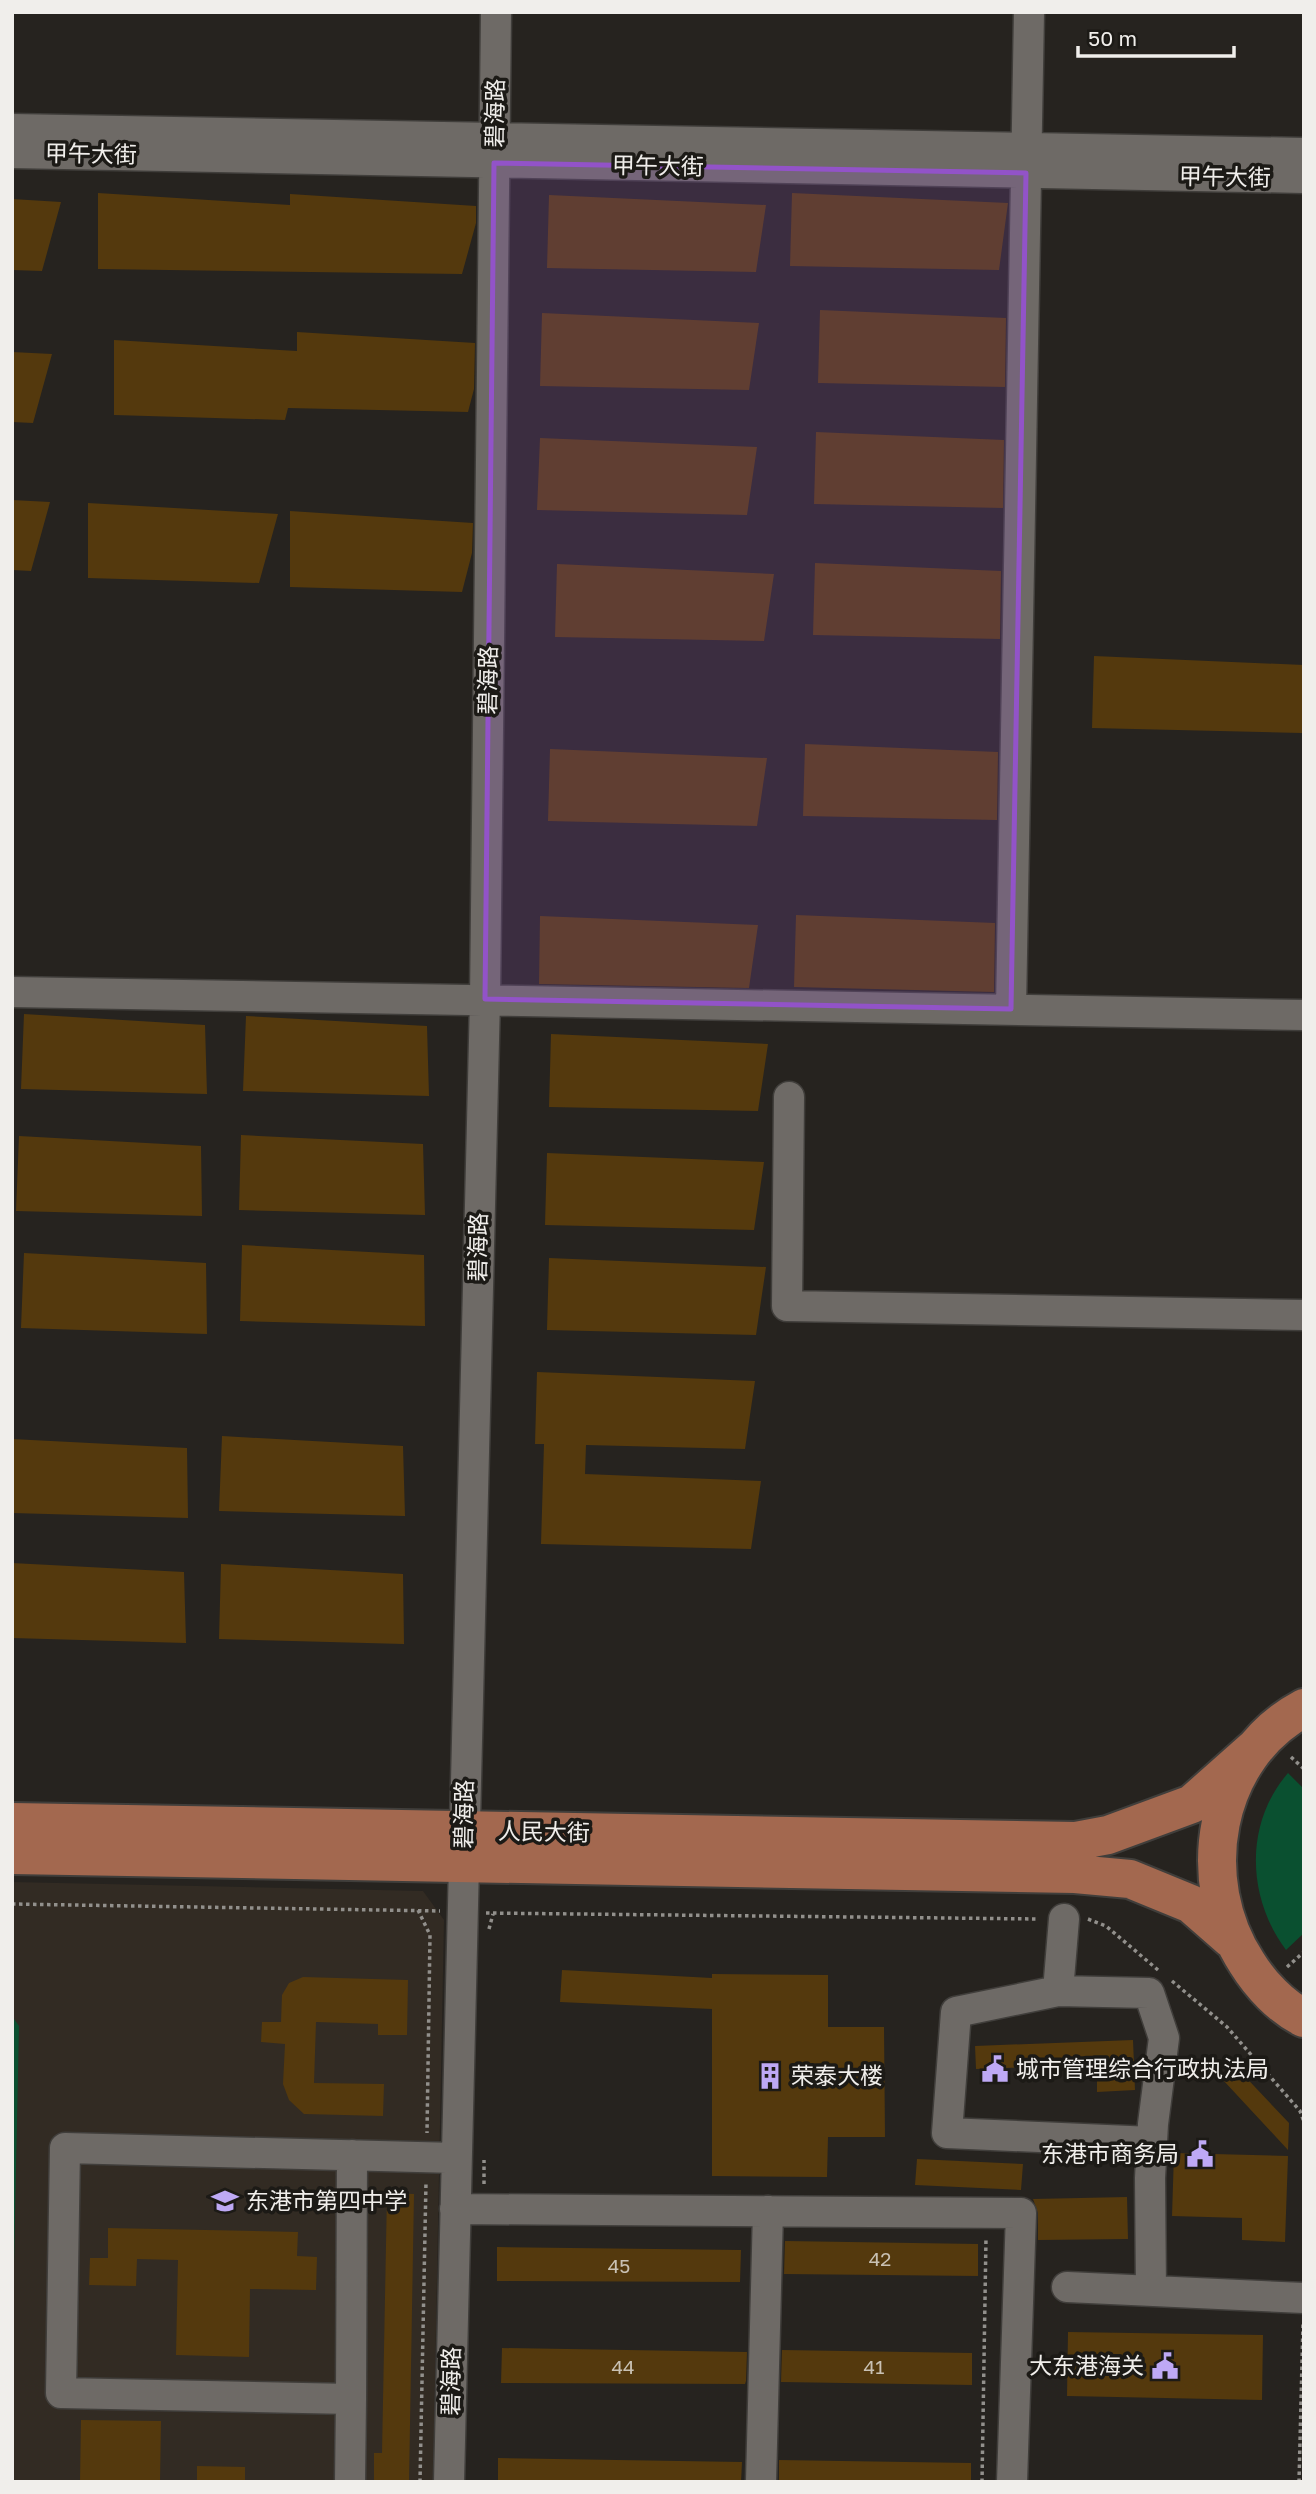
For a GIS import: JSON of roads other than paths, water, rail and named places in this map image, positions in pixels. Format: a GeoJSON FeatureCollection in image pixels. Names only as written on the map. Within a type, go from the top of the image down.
{"type":"FeatureCollection","features":[{"type":"Feature","properties":{"kind":"main road"},"geometry":{"type":"LineString","coordinates":[[1076,1858],[1108,1835],[1192,1804],[1299,1705]]}},
{"type":"Feature","properties":{"kind":"main road"},"geometry":{"type":"LineString","coordinates":[[1231,1939],[1217,1892],[1215,1841],[1227,1795],[1254,1749]]}},
{"type":"Feature","properties":{"kind":"main road","name":"人民大街"},"geometry":{"type":"LineString","coordinates":[[12,1822],[463,1847]]}},
{"type":"Feature","properties":{"kind":"main road","name":"人民大街"},"geometry":{"type":"LineString","coordinates":[[12,1855],[463,1847],[1076,1858]]}},
{"type":"Feature","properties":{"kind":"main road"},"geometry":{"type":"LineString","coordinates":[[1076,1858],[1191,1904],[1231,1939],[1258,1981],[1300,2019]]}},
{"type":"Feature","properties":{"kind":"street","name":"碧海路"},"geometry":{"type":"LineString","coordinates":[[449,2482],[485,999],[496,12]]}},
{"type":"Feature","properties":{"kind":"street"},"geometry":{"type":"LineString","coordinates":[[1011,1009],[1029,12]]}},
{"type":"Feature","properties":{"kind":"street","name":"甲午大街"},"geometry":{"type":"LineString","coordinates":[[12,129],[494,151]]}},
{"type":"Feature","properties":{"kind":"street","name":"甲午大街"},"geometry":{"type":"LineString","coordinates":[[12,153],[494,151],[1026,160],[1304,153]]}},
{"type":"Feature","properties":{"kind":"street","name":"甲午大街"},"geometry":{"type":"LineString","coordinates":[[1026,160],[1304,178]]}},
{"type":"Feature","properties":{"kind":"street"},"geometry":{"type":"LineString","coordinates":[[12,992],[1304,1015]]}},
{"type":"Feature","properties":{"kind":"street"},"geometry":{"type":"LineString","coordinates":[[789,1097],[787,1306],[1304,1315]]}},
{"type":"Feature","properties":{"kind":"street"},"geometry":{"type":"LineString","coordinates":[[1058,1991],[1064,1919]]}},
{"type":"Feature","properties":{"kind":"street"},"geometry":{"type":"LineString","coordinates":[[1151,2291],[1153,2143],[1164,2038],[1149,1993],[1058,1991],[956,2012],[947,2133],[1153,2143]]}},
{"type":"Feature","properties":{"kind":"street"},"geometry":{"type":"LineString","coordinates":[[351,2399],[61,2393],[65,2148],[456,2158]]}},
{"type":"Feature","properties":{"kind":"street"},"geometry":{"type":"LineString","coordinates":[[350,2482],[352,2155]]}},
{"type":"Feature","properties":{"kind":"street"},"geometry":{"type":"LineString","coordinates":[[455,2209],[1021,2213],[1012,2482]]}},
{"type":"Feature","properties":{"kind":"street"},"geometry":{"type":"LineString","coordinates":[[761,2482],[768,2211]]}},
{"type":"Feature","properties":{"kind":"street"},"geometry":{"type":"LineString","coordinates":[[1067,2287],[1304,2298]]}},
{"type":"Feature","properties":{"kind":"place","name":"城市管理综合行政执法局"},"geometry":{"type":"Point","coordinates":[995,2069]}},
{"type":"Feature","properties":{"kind":"place","name":"荣泰大楼"},"geometry":{"type":"Point","coordinates":[770,2076]}},
{"type":"Feature","properties":{"kind":"place","name":"东港市商务局"},"geometry":{"type":"Point","coordinates":[1200,2154]}},
{"type":"Feature","properties":{"kind":"place","name":"东港市第四中学"},"geometry":{"type":"Point","coordinates":[225,2201]}},
{"type":"Feature","properties":{"kind":"place","name":"大东港海关"},"geometry":{"type":"Point","coordinates":[1165,2366]}}]}
